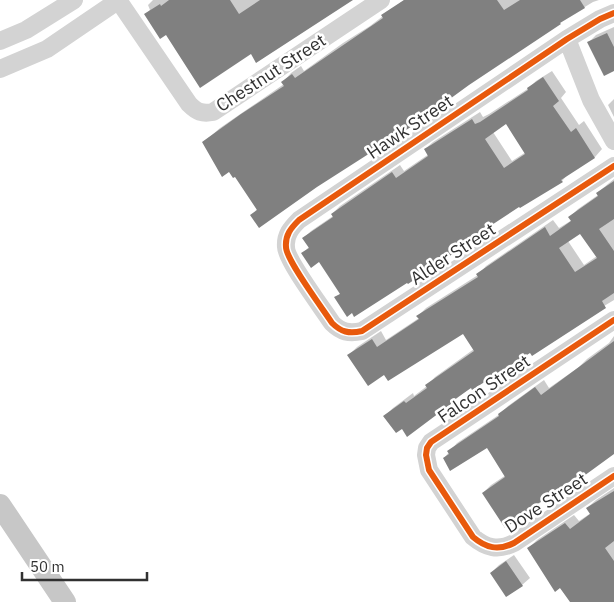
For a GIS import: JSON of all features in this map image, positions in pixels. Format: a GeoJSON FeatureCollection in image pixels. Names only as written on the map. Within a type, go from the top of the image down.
{"type":"FeatureCollection","features":[{"type":"Feature","properties":{"kind":"main road"},"geometry":{"type":"LineString","coordinates":[[0,505],[65,602]]}},
{"type":"Feature","properties":{"kind":"street"},"geometry":{"type":"LineString","coordinates":[[0,41],[26,30],[74,0]]}},
{"type":"Feature","properties":{"kind":"street"},"geometry":{"type":"LineString","coordinates":[[0,70],[47,49],[118,0]]}},
{"type":"Feature","properties":{"kind":"street","name":"Chestnut Street"},"geometry":{"type":"LineString","coordinates":[[118,0],[189,104],[205,114],[213,112],[382,0]]}},
{"type":"Feature","properties":{"kind":"street","name":"Hawk Street"},"geometry":{"type":"LineString","coordinates":[[315,297],[287,253],[286,237],[290,228],[299,220],[567,40],[600,19],[614,13]]}},
{"type":"Feature","properties":{"kind":"street"},"geometry":{"type":"LineString","coordinates":[[567,40],[591,100],[614,141]]}},
{"type":"Feature","properties":{"kind":"street","name":"Alder Street"},"geometry":{"type":"LineString","coordinates":[[315,297],[337,328],[352,333],[362,331],[614,166]]}},
{"type":"Feature","properties":{"kind":"street","name":"Falcon Street"},"geometry":{"type":"LineString","coordinates":[[453,506],[427,465],[427,448],[431,442],[614,320]]}},
{"type":"Feature","properties":{"kind":"street","name":"Dove Street"},"geometry":{"type":"LineString","coordinates":[[453,506],[473,537],[481,544],[489,548],[505,547],[614,476]]}},
{"type":"Feature","properties":{"kind":"building"},"geometry":{"type":"Polygon","coordinates":[[[169,0],[230,0],[239,14],[260,0],[353,0],[256,63],[251,54],[200,88],[166,35],[160,39],[144,14],[169,0]]]}},
{"type":"Feature","properties":{"kind":"building"},"geometry":{"type":"Polygon","coordinates":[[[404,0],[497,0],[504,10],[520,0],[580,0],[585,8],[560,23],[417,123],[317,187],[259,228],[250,215],[257,210],[235,177],[233,178],[229,172],[222,177],[202,142],[284,86],[281,82],[292,74],[295,78],[383,18],[381,15],[404,0]]]}},
{"type":"Feature","properties":{"kind":"building"},"geometry":{"type":"Polygon","coordinates":[[[607,33],[614,47],[614,71],[604,76],[587,42],[607,33]]]}},
{"type":"Feature","properties":{"kind":"building"},"geometry":{"type":"Polygon","coordinates":[[[543,77],[559,101],[553,106],[571,132],[576,128],[595,158],[561,180],[563,182],[519,207],[478,234],[480,238],[354,317],[352,313],[347,317],[334,297],[340,294],[319,262],[311,268],[301,253],[309,248],[302,238],[333,217],[331,214],[392,172],[396,178],[428,156],[424,149],[472,119],[475,124],[480,122],[528,90],[527,88],[543,77]],[[506,124],[485,139],[504,168],[525,154],[506,124]]]}},
{"type":"Feature","properties":{"kind":"building"},"geometry":{"type":"Polygon","coordinates":[[[614,181],[614,219],[599,229],[614,251],[614,293],[602,301],[606,308],[532,356],[530,353],[472,390],[471,388],[407,437],[402,429],[396,433],[383,416],[427,388],[425,385],[474,351],[463,334],[388,381],[384,375],[368,386],[347,355],[372,339],[377,347],[419,319],[416,316],[478,277],[476,274],[545,227],[550,236],[571,221],[568,217],[598,196],[596,193],[614,181]],[[580,234],[559,248],[575,272],[597,258],[580,234]]]}},
{"type":"Feature","properties":{"kind":"building"},"geometry":{"type":"Polygon","coordinates":[[[614,341],[614,454],[577,481],[575,478],[536,505],[537,507],[505,528],[482,493],[505,477],[487,448],[450,471],[443,458],[449,454],[447,451],[499,416],[498,414],[535,387],[541,395],[614,341]]]}},
{"type":"Feature","properties":{"kind":"building"},"geometry":{"type":"Polygon","coordinates":[[[614,491],[614,541],[605,548],[614,561],[614,602],[570,602],[560,588],[555,592],[527,548],[565,523],[570,529],[590,514],[586,508],[614,491]]]}},
{"type":"Feature","properties":{"kind":"building"},"geometry":{"type":"Polygon","coordinates":[[[506,561],[523,586],[506,597],[490,573],[506,561]]]}},
{"type":"Feature","properties":{"kind":"cycle path"},"geometry":{"type":"LineString","coordinates":[[614,13],[600,19],[567,39],[299,220],[288,235],[286,247],[298,273],[332,323],[346,332],[362,331],[614,166]]}},
{"type":"Feature","properties":{"kind":"cycle path"},"geometry":{"type":"LineString","coordinates":[[614,320],[431,442],[427,448],[426,455],[429,470],[473,537],[487,546],[497,548],[514,543],[614,476]]}}]}
